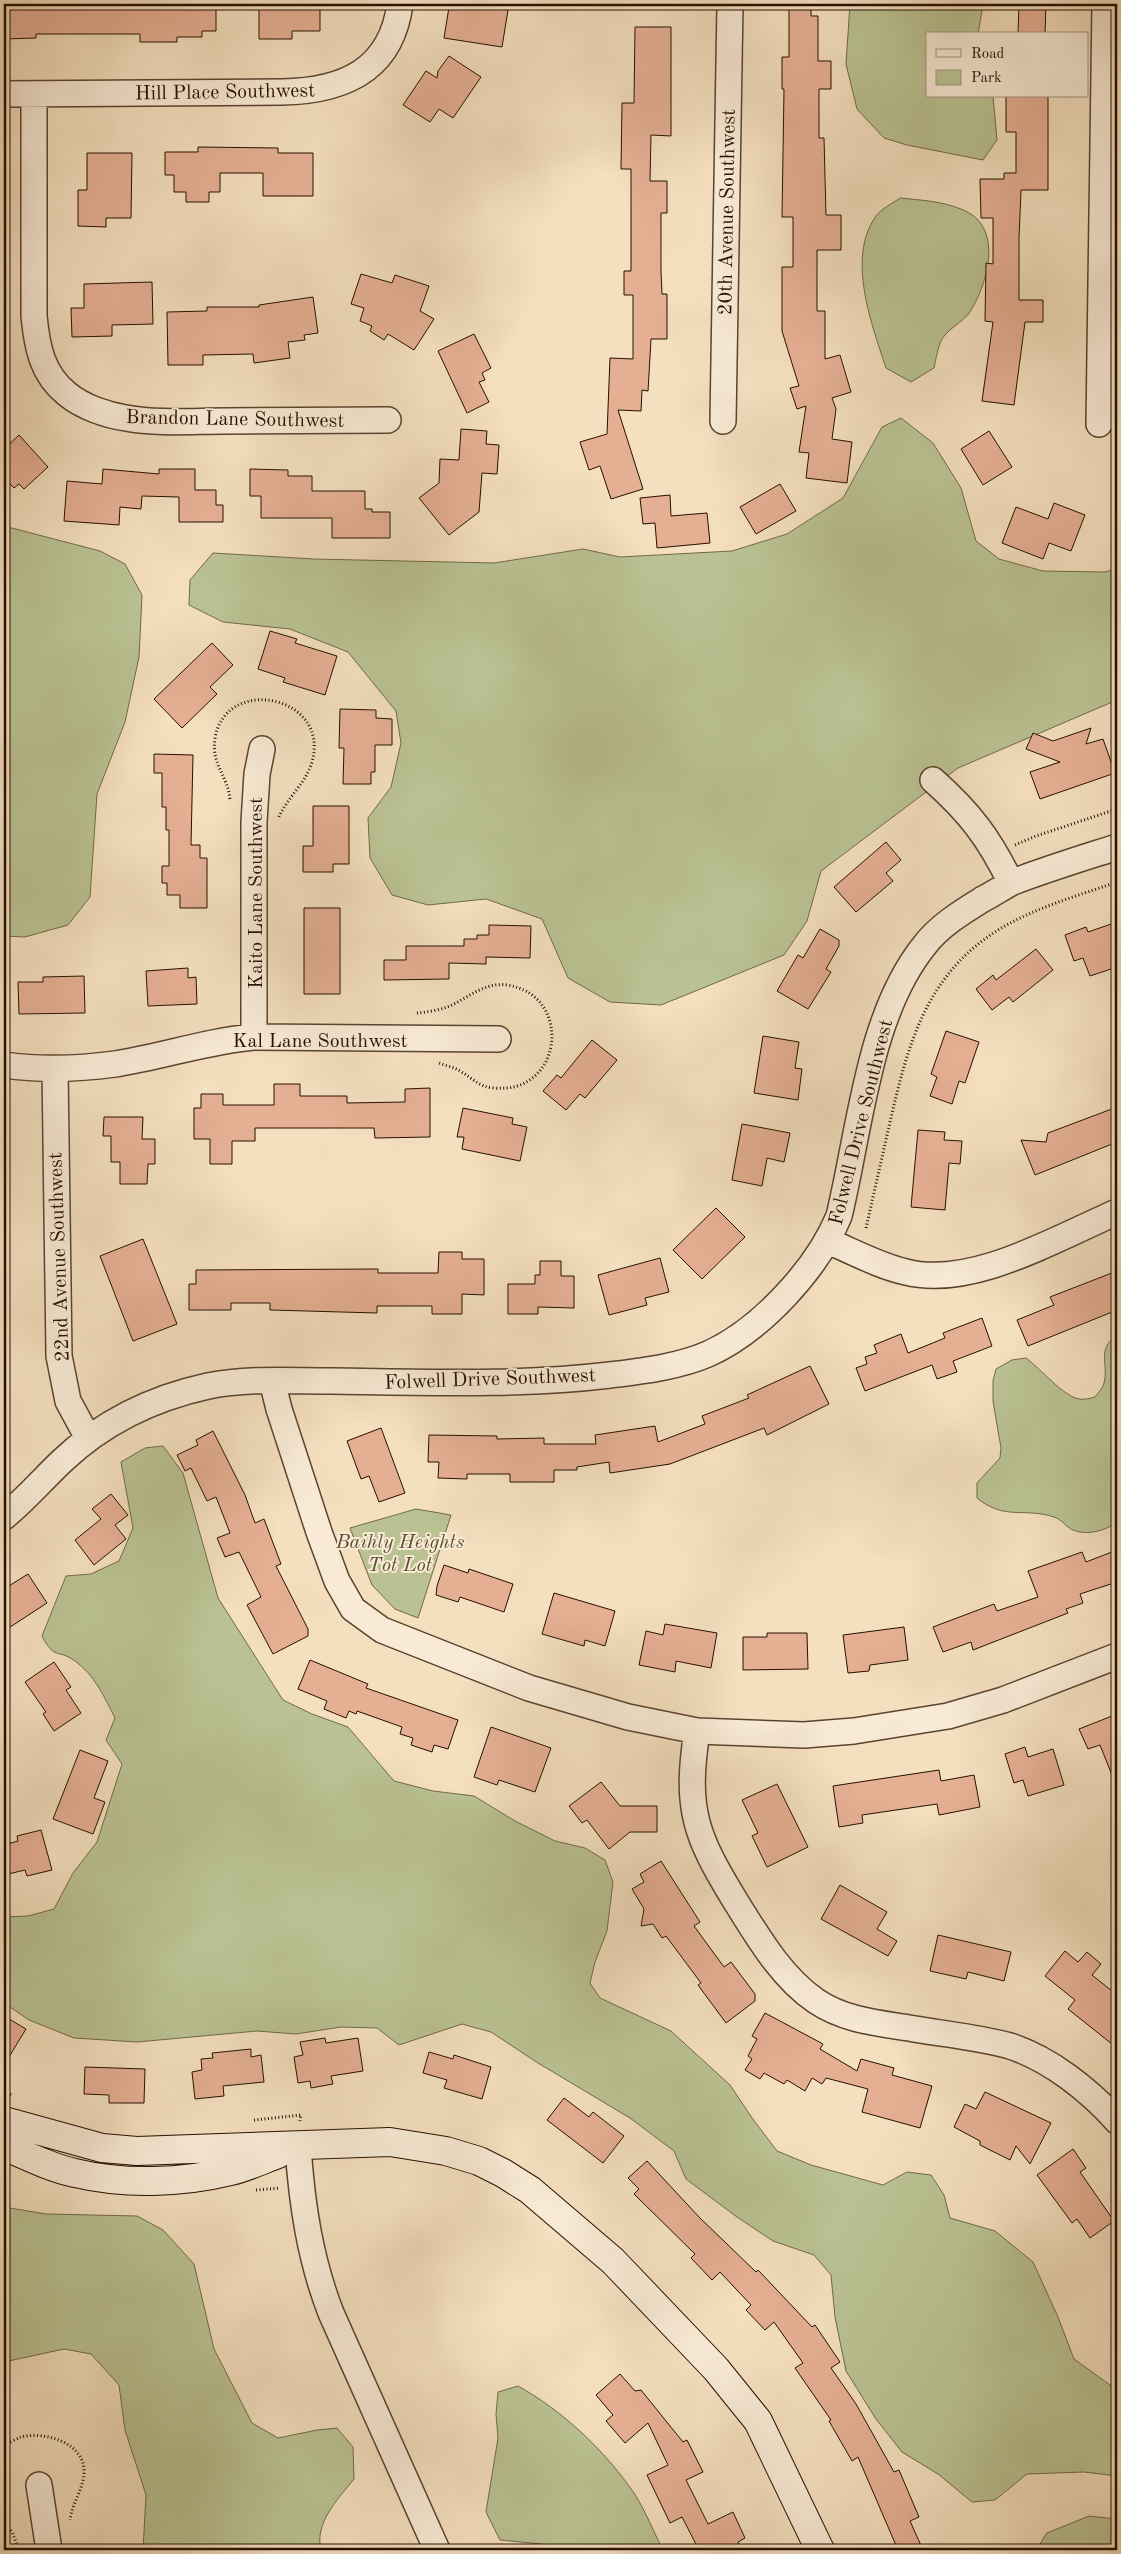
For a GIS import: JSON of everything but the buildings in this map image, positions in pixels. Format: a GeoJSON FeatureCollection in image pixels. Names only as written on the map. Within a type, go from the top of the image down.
{"type":"FeatureCollection","features":[{"type":"Feature","properties":{"kind":"street","name":"Hill Place Southwest"},"geometry":{"type":"LineString","coordinates":[[4,94],[323,90],[351,79],[372,64],[393,30],[400,4]]}},
{"type":"Feature","properties":{"kind":"street","name":"20th Avenue Southwest"},"geometry":{"type":"LineString","coordinates":[[723,421],[730,4]]}},
{"type":"Feature","properties":{"kind":"street"},"geometry":{"type":"LineString","coordinates":[[1099,424],[1110,107],[1105,4]]}},
{"type":"Feature","properties":{"kind":"street","name":"Brandon Lane Southwest"},"geometry":{"type":"LineString","coordinates":[[34,94],[34,316],[39,353],[47,371],[67,394],[93,409],[111,415],[150,421],[388,420]]}},
{"type":"Feature","properties":{"kind":"street","name":"Kaito Lane Southwest"},"geometry":{"type":"LineString","coordinates":[[254,1037],[254,822],[256,783],[262,749]]}},
{"type":"Feature","properties":{"kind":"street"},"geometry":{"type":"LineString","coordinates":[[933,780],[971,816],[997,854],[1011,883]]}},
{"type":"Feature","properties":{"kind":"street","name":"Folwell Drive Southwest"},"geometry":{"type":"LineString","coordinates":[[4,1518],[88,1438],[108,1424],[167,1398],[206,1387],[235,1382],[272,1381],[552,1380],[633,1372],[705,1355],[727,1345],[780,1300],[810,1266],[828,1240],[843,1200],[874,1056],[885,1020],[899,984],[924,945],[937,932],[966,910],[1011,883],[1117,847]]}},
{"type":"Feature","properties":{"kind":"street","name":"Kal Lane Southwest"},"geometry":{"type":"LineString","coordinates":[[4,1065],[54,1069],[116,1064],[198,1044],[254,1037],[498,1039]]}},
{"type":"Feature","properties":{"kind":"street","name":"22nd Avenue Southwest"},"geometry":{"type":"LineString","coordinates":[[54,1069],[59,1356],[68,1401],[88,1438]]}},
{"type":"Feature","properties":{"kind":"street"},"geometry":{"type":"LineString","coordinates":[[828,1240],[885,1266],[907,1273],[928,1276],[950,1276],[998,1264],[1117,1212]]}},
{"type":"Feature","properties":{"kind":"street"},"geometry":{"type":"LineString","coordinates":[[272,1381],[279,1409],[319,1532],[344,1594],[354,1609],[366,1620],[382,1630],[529,1688],[628,1717],[697,1731],[804,1735],[899,1724],[948,1716],[1003,1700],[1117,1656]]}},
{"type":"Feature","properties":{"kind":"street"},"geometry":{"type":"LineString","coordinates":[[697,1731],[691,1778],[692,1799],[704,1846],[760,1940],[802,1990],[838,2013],[867,2022],[1010,2047],[1036,2058],[1061,2073],[1105,2107],[1117,2121]]}},
{"type":"Feature","properties":{"kind":"street"},"geometry":{"type":"LineString","coordinates":[[11,2110],[102,2148],[136,2151],[298,2147],[348,2142],[416,2145],[479,2161],[530,2190],[613,2261],[716,2369],[745,2404],[770,2445],[820,2550]]}},
{"type":"Feature","properties":{"kind":"street"},"geometry":{"type":"LineString","coordinates":[[4,2146],[31,2158],[75,2173],[123,2180],[181,2180],[232,2170],[298,2147]]}},
{"type":"Feature","properties":{"kind":"street"},"geometry":{"type":"LineString","coordinates":[[298,2147],[305,2222],[319,2280],[330,2313],[437,2550]]}},
{"type":"Feature","properties":{"kind":"street"},"geometry":{"type":"LineString","coordinates":[[39,2485],[49,2550]]}},
{"type":"Feature","properties":{"kind":"path"},"geometry":{"type":"LineString","coordinates":[[997,854],[1036,836],[1117,809]]}},
{"type":"Feature","properties":{"kind":"path"},"geometry":{"type":"LineString","coordinates":[[866,1228],[910,1043],[928,1002],[972,949],[999,930],[1057,902],[1117,882]]}},
{"type":"Feature","properties":{"kind":"path"},"geometry":{"type":"LineString","coordinates":[[4,2090],[11,2110]]}},
{"type":"Feature","properties":{"kind":"path"},"geometry":{"type":"LineString","coordinates":[[245,2121],[301,2115]]}},
{"type":"Feature","properties":{"kind":"path"},"geometry":{"type":"LineString","coordinates":[[4,2522],[12,2532],[19,2550]]}},
{"type":"Feature","properties":{"kind":"green space"},"geometry":{"type":"Polygon","coordinates":[[[850,4],[983,4],[978,32],[926,32],[926,98],[993,98],[997,140],[983,160],[907,145],[884,138],[857,109],[846,64],[850,4]]]}},
{"type":"Feature","properties":{"kind":"green space"},"geometry":{"type":"Polygon","coordinates":[[[900,198],[946,204],[961,209],[975,217],[983,227],[988,240],[989,255],[983,285],[970,312],[942,339],[934,368],[911,382],[886,368],[874,332],[864,292],[862,271],[863,251],[867,233],[878,213],[900,198]]]}},
{"type":"Feature","properties":{"kind":"green space"},"geometry":{"type":"Polygon","coordinates":[[[901,418],[933,443],[961,488],[976,541],[999,559],[1043,571],[1105,572],[1117,569],[1117,700],[958,768],[821,871],[807,921],[784,955],[661,1005],[610,1002],[568,978],[542,919],[486,899],[428,905],[392,895],[370,858],[368,818],[391,787],[401,743],[396,711],[348,652],[290,629],[223,622],[189,605],[190,580],[213,553],[314,559],[494,563],[583,549],[620,557],[732,551],[787,534],[843,498],[882,427],[901,418]]]}},
{"type":"Feature","properties":{"kind":"green space"},"geometry":{"type":"Polygon","coordinates":[[[4,526],[100,551],[125,564],[142,595],[139,657],[125,722],[97,794],[90,897],[68,925],[25,937],[4,936],[4,526]]]}},
{"type":"Feature","properties":{"kind":"green space"},"geometry":{"type":"Polygon","coordinates":[[[1117,1335],[1117,1506],[1111,1526],[1092,1532],[1078,1532],[1070,1529],[1054,1517],[997,1509],[977,1498],[977,1483],[1000,1458],[1001,1448],[993,1401],[993,1381],[996,1369],[1012,1360],[1026,1358],[1059,1388],[1073,1397],[1087,1399],[1095,1397],[1102,1389],[1104,1383],[1104,1358],[1107,1346],[1117,1335]]]}},
{"type":"Feature","properties":{"kind":"green space"},"geometry":{"type":"Polygon","coordinates":[[[163,1446],[183,1473],[218,1598],[283,1700],[312,1714],[348,1727],[394,1781],[433,1791],[474,1796],[515,1821],[555,1841],[585,1848],[605,1860],[613,1882],[607,1931],[595,1962],[590,1983],[600,1998],[671,2031],[730,2085],[777,2151],[811,2165],[883,2185],[907,2172],[931,2175],[944,2195],[950,2218],[995,2231],[1033,2262],[1058,2317],[1074,2359],[1117,2390],[1117,2476],[1084,2472],[1027,2474],[995,2500],[972,2502],[938,2474],[902,2452],[876,2419],[846,2371],[835,2317],[831,2275],[814,2255],[773,2241],[737,2217],[686,2179],[674,2151],[630,2118],[538,2063],[491,2032],[462,2024],[399,2045],[377,2028],[341,2027],[296,2034],[257,2031],[137,2042],[74,2038],[29,2020],[4,2003],[4,1917],[28,1916],[54,1909],[73,1873],[97,1842],[122,1764],[106,1740],[115,1718],[98,1687],[82,1666],[69,1657],[50,1649],[42,1636],[66,1576],[91,1574],[119,1561],[133,1528],[121,1462],[145,1448],[163,1446]]]}},
{"type":"Feature","properties":{"kind":"green space","name":"Baihly Heights Tot Lot"},"geometry":{"type":"Polygon","coordinates":[[[416,1509],[451,1515],[418,1618],[395,1609],[372,1585],[350,1528],[416,1509]]]}},
{"type":"Feature","properties":{"kind":"green space"},"geometry":{"type":"Polygon","coordinates":[[[4,2207],[46,2214],[137,2216],[163,2230],[194,2264],[214,2349],[252,2423],[278,2438],[337,2428],[353,2447],[354,2479],[335,2503],[324,2521],[321,2530],[321,2550],[143,2550],[146,2495],[125,2430],[119,2385],[91,2354],[64,2349],[4,2362],[4,2207]]]}},
{"type":"Feature","properties":{"kind":"green space"},"geometry":{"type":"Polygon","coordinates":[[[518,2386],[549,2406],[579,2430],[618,2471],[634,2493],[663,2550],[550,2550],[541,2544],[500,2540],[486,2512],[498,2438],[496,2414],[498,2392],[518,2386]]]}},
{"type":"Feature","properties":{"kind":"green space"},"geometry":{"type":"Polygon","coordinates":[[[1089,2516],[1117,2519],[1117,2550],[1036,2550],[1047,2533],[1089,2516]]]}}]}
